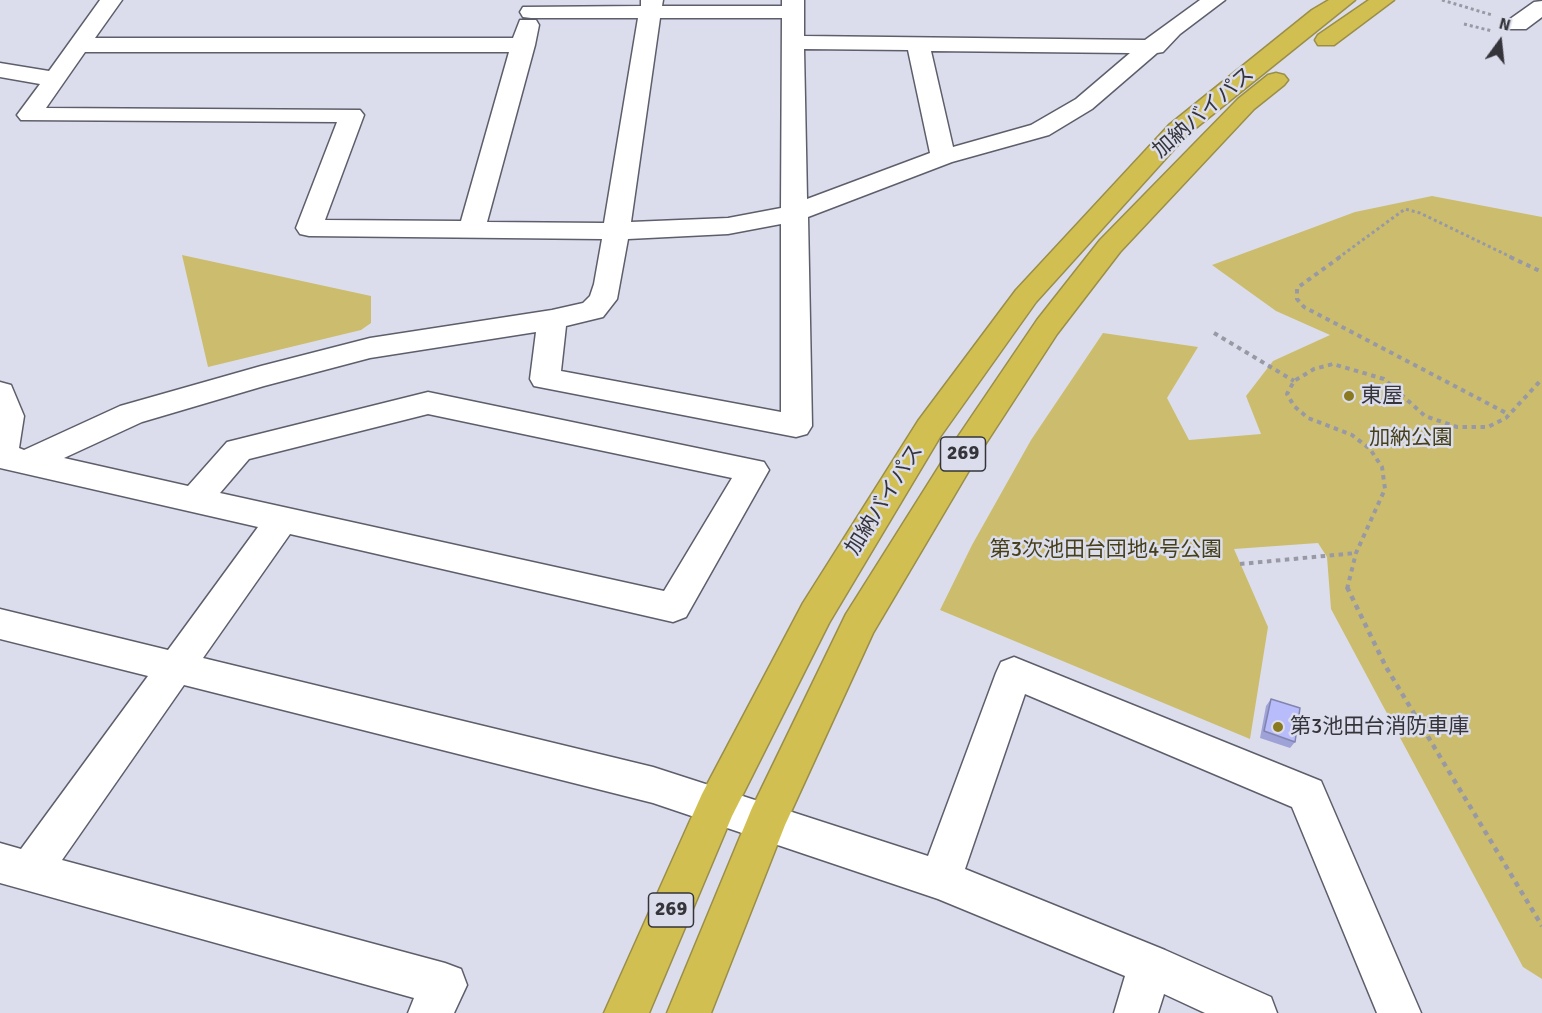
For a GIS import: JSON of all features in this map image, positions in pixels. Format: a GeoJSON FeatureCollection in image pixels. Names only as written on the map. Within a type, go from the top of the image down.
{"type":"FeatureCollection","features":[{"type":"Feature","properties":{"kind":"highway","name":"加納バイパス"},"geometry":{"type":"LineString","coordinates":[[626,1013],[716,807],[816,613],[929,429],[1026,296],[1178,130],[1320,15],[1344,0]]}},
{"type":"Feature","properties":{"kind":"highway","name":"加納バイパス"},"geometry":{"type":"LineString","coordinates":[[689,1013],[766,820],[859,625],[966,449],[1047,327],[1110,246],[1246,104],[1349,22],[1383,0]]}},
{"type":"Feature","properties":{"kind":"street"},"geometry":{"type":"LineString","coordinates":[[111,0],[28,115],[352,115],[309,228],[615,231],[728,226],[795,213],[943,157],[1040,130],[1084,104],[1172,30],[1214,0]]}},
{"type":"Feature","properties":{"kind":"street"},"geometry":{"type":"LineString","coordinates":[[472,228],[524,45],[532,6],[793,6],[796,426],[545,379],[552,320]]}},
{"type":"Feature","properties":{"kind":"street"},"geometry":{"type":"LineString","coordinates":[[10,458],[130,414],[261,376],[370,348],[552,320],[593,310],[603,299],[651,6]]}},
{"type":"Feature","properties":{"kind":"street"},"geometry":{"type":"LineString","coordinates":[[1518,24],[1542,7]]}},
{"type":"Feature","properties":{"kind":"street"},"geometry":{"type":"LineString","coordinates":[[1518,24],[1542,30]]}},
{"type":"Feature","properties":{"kind":"street"},"geometry":{"type":"LineString","coordinates":[[793,42],[1155,46]]}},
{"type":"Feature","properties":{"kind":"street"},"geometry":{"type":"LineString","coordinates":[[918,43],[943,157]]}},
{"type":"Feature","properties":{"kind":"street"},"geometry":{"type":"LineString","coordinates":[[78,45],[524,45]]}},
{"type":"Feature","properties":{"kind":"street"},"geometry":{"type":"LineString","coordinates":[[0,70],[54,79]]}},
{"type":"Feature","properties":{"kind":"street"},"geometry":{"type":"LineString","coordinates":[[0,393],[9,417],[10,458]]}},
{"type":"Feature","properties":{"kind":"street"},"geometry":{"type":"LineString","coordinates":[[10,458],[195,500],[673,607],[753,470],[428,403],[238,450],[195,500]]}},
{"type":"Feature","properties":{"kind":"street"},"geometry":{"type":"LineString","coordinates":[[282,519],[175,668],[15,867],[445,985],[430,1013]]}},
{"type":"Feature","properties":{"kind":"street"},"geometry":{"type":"LineString","coordinates":[[0,624],[653,785],[716,807],[766,820],[940,880],[1150,965],[1255,1013]]}},
{"type":"Feature","properties":{"kind":"street"},"geometry":{"type":"LineString","coordinates":[[940,880],[1014,673],[1307,794],[1400,1013]]}},
{"type":"Feature","properties":{"kind":"street"},"geometry":{"type":"LineString","coordinates":[[1136,1013],[1150,965]]}},
{"type":"Feature","properties":{"kind":"path"},"geometry":{"type":"LineString","coordinates":[[1442,0],[1518,24]]}},
{"type":"Feature","properties":{"kind":"path"},"geometry":{"type":"LineString","coordinates":[[1508,414],[1304,307],[1297,299],[1297,288],[1405,209],[1420,213],[1542,272]]}},
{"type":"Feature","properties":{"kind":"path"},"geometry":{"type":"LineString","coordinates":[[1214,333],[1294,381]]}},
{"type":"Feature","properties":{"kind":"path"},"geometry":{"type":"LineString","coordinates":[[1542,379],[1508,414],[1488,427],[1457,427],[1425,416],[1384,379],[1333,364],[1314,369],[1294,381],[1287,394],[1294,406],[1308,418],[1352,435],[1370,449],[1382,467],[1385,489],[1356,553],[1347,589],[1386,667],[1542,926]]}},
{"type":"Feature","properties":{"kind":"path"},"geometry":{"type":"LineString","coordinates":[[1240,564],[1356,553]]}},
{"type":"Feature","properties":{"kind":"green space","name":"加納公園"},"geometry":{"type":"Polygon","coordinates":[[[1432,196],[1542,217],[1542,979],[1523,967],[1331,609],[1327,557],[1318,543],[1234,549],[1268,627],[1250,739],[940,610],[972,545],[1031,440],[1103,333],[1198,347],[1167,398],[1189,440],[1261,434],[1246,396],[1273,361],[1330,335],[1276,311],[1212,265],[1355,212],[1432,196]]]}},
{"type":"Feature","properties":{"kind":"green space"},"geometry":{"type":"Polygon","coordinates":[[[182,255],[371,296],[371,323],[361,330],[208,367],[182,255]]]}},
{"type":"Feature","properties":{"kind":"building","name":"第3池田台消防車庫"},"geometry":{"type":"Polygon","coordinates":[[[1271,699],[1300,708],[1295,742],[1264,731],[1271,699]]]}},
{"type":"Feature","properties":{"kind":"place","name":"東屋"},"geometry":{"type":"Point","coordinates":[1349,396]}},
{"type":"Feature","properties":{"kind":"place","name":"第3池田台消防車庫"},"geometry":{"type":"Point","coordinates":[1278,727]}},
{"type":"Feature","properties":{"kind":"park label","name":"第3次池田台団地4号公園"},"geometry":{"type":"Point","coordinates":[1106,550]}}]}
